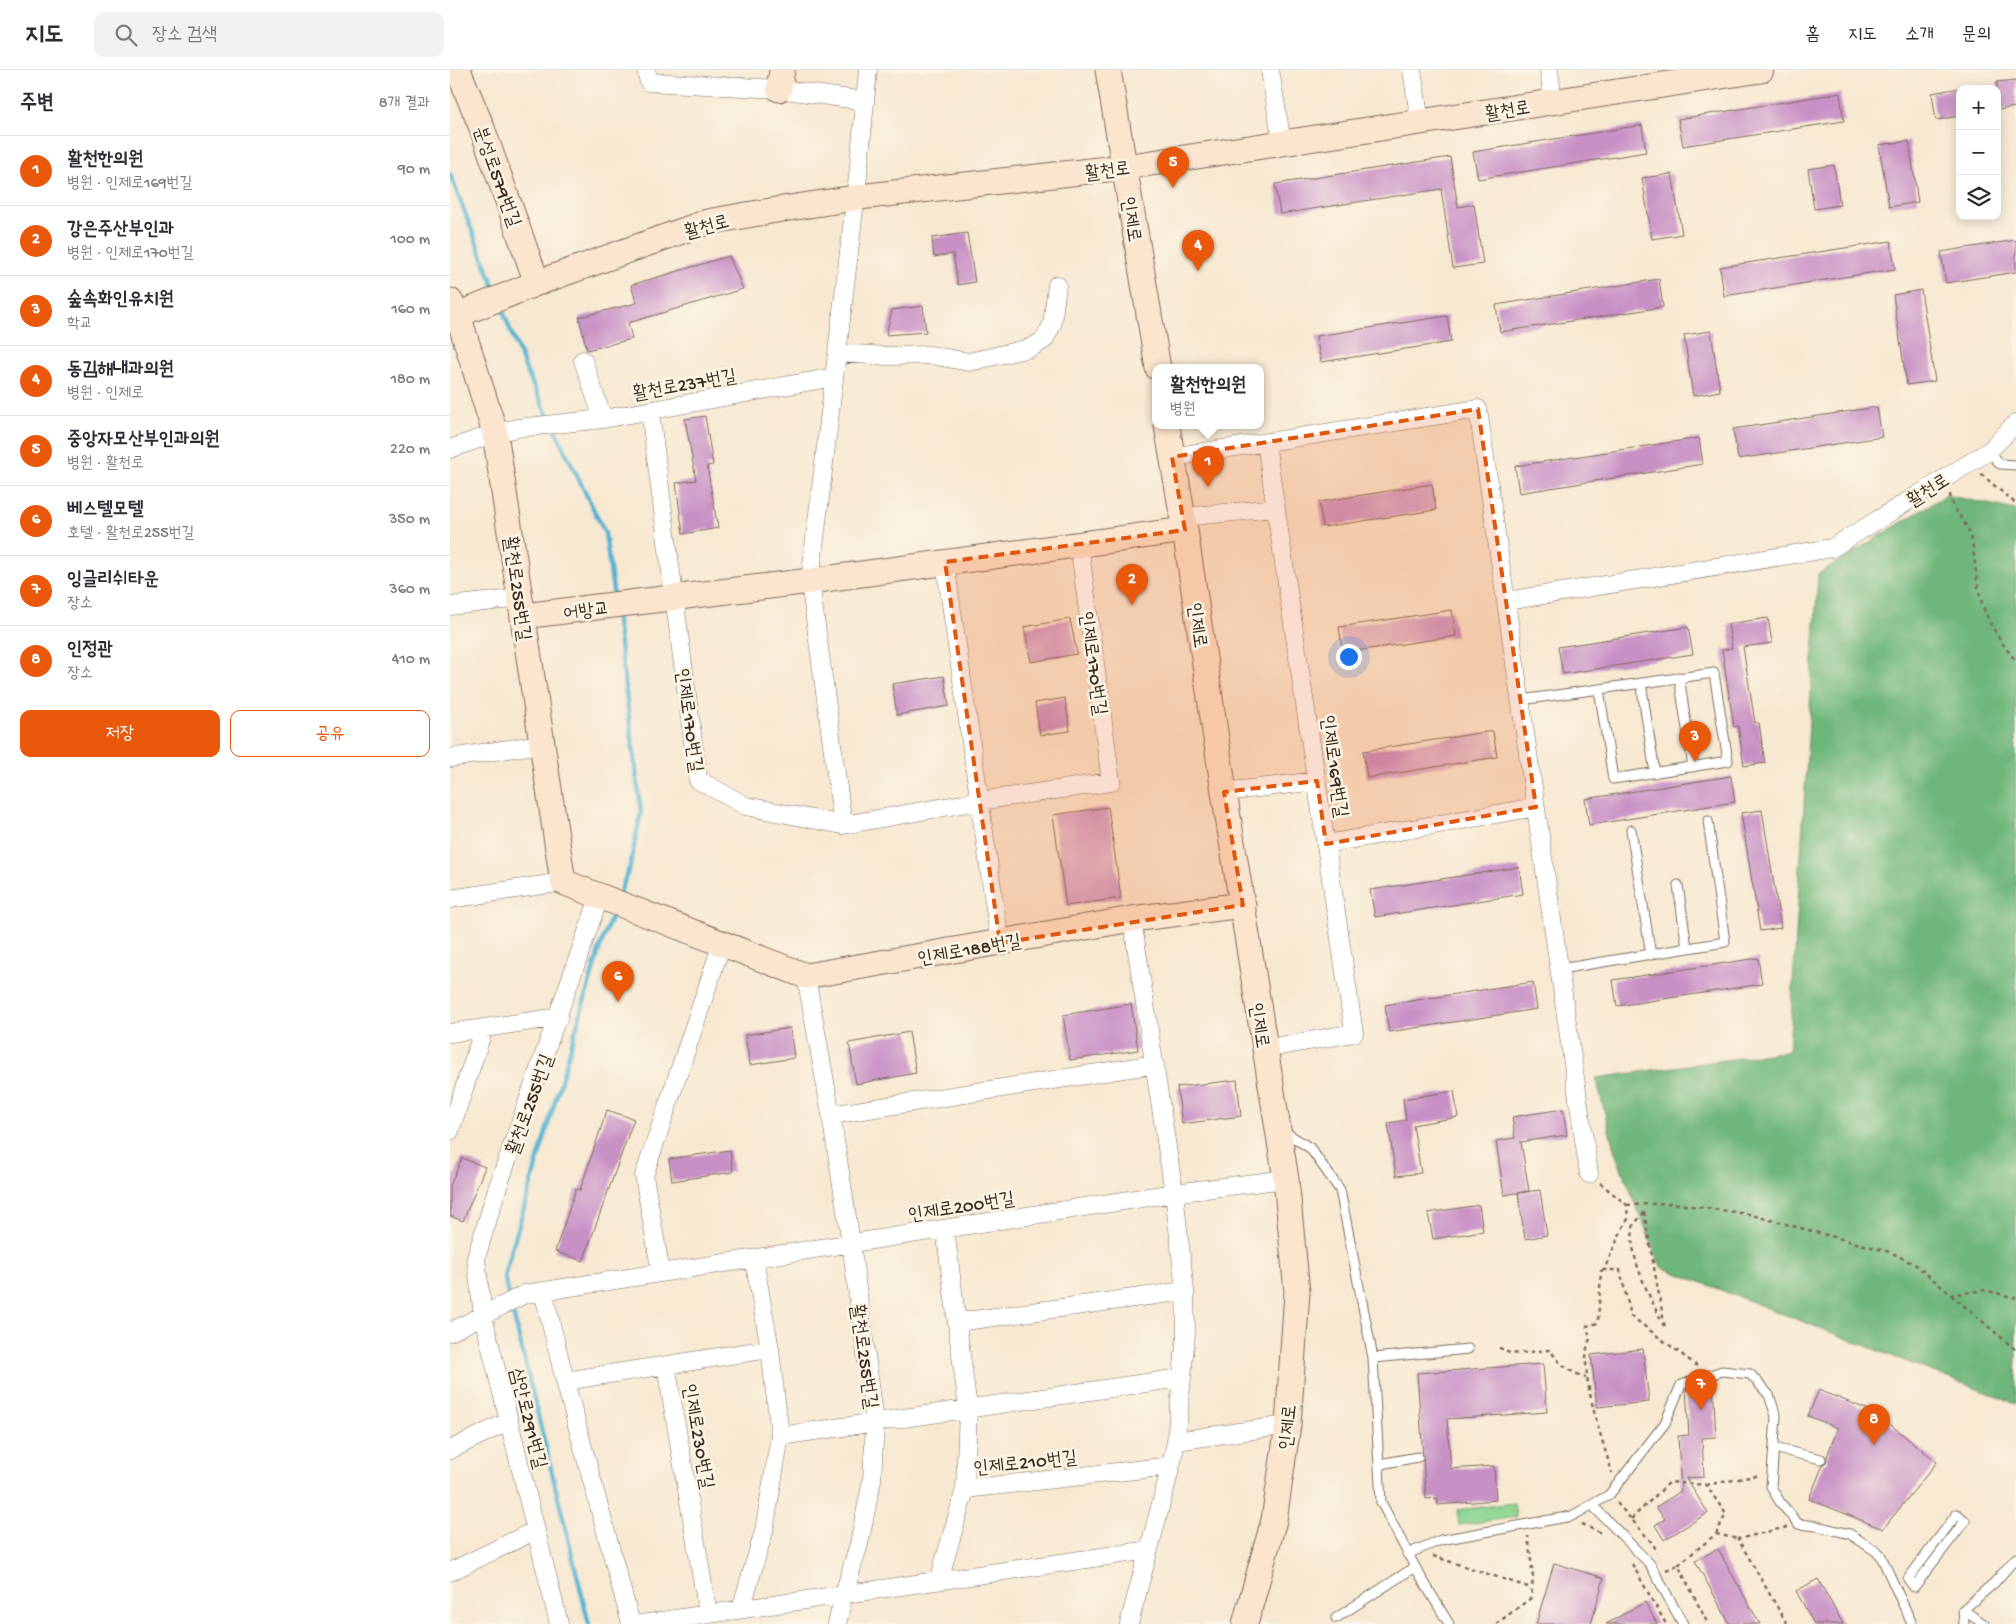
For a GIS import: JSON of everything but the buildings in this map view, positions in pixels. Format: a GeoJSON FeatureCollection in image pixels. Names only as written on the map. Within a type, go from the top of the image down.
{"type":"FeatureCollection","features":[{"type":"Feature","properties":{"kind":"street","name":"분성로579번길"},"geometry":{"type":"LineString","coordinates":[[458,70],[482,128],[529,287]]}},
{"type":"Feature","properties":{"kind":"street"},"geometry":{"type":"LineString","coordinates":[[646,70],[649,82],[780,80],[864,101]]}},
{"type":"Feature","properties":{"kind":"street"},"geometry":{"type":"LineString","coordinates":[[843,826],[810,581],[855,198],[868,70]]}},
{"type":"Feature","properties":{"kind":"street","name":"인제로"},"geometry":{"type":"LineString","coordinates":[[1108,70],[1157,364]]}},
{"type":"Feature","properties":{"kind":"street"},"geometry":{"type":"LineString","coordinates":[[1270,70],[1282,143]]}},
{"type":"Feature","properties":{"kind":"street"},"geometry":{"type":"LineString","coordinates":[[1412,70],[1420,122]]}},
{"type":"Feature","properties":{"kind":"street"},"geometry":{"type":"LineString","coordinates":[[1549,70],[1553,102]]}},
{"type":"Feature","properties":{"kind":"street","name":"활천로"},"geometry":{"type":"LineString","coordinates":[[458,311],[707,222],[855,198],[1125,167],[1553,102],[1694,75],[1761,70]]}},
{"type":"Feature","properties":{"kind":"street"},"geometry":{"type":"LineString","coordinates":[[837,353],[888,356],[930,355],[968,362],[1030,348],[1044,340],[1052,325],[1057,285]]}},
{"type":"Feature","properties":{"kind":"street","name":"활천로255번길"},"geometry":{"type":"LineString","coordinates":[[458,311],[467,346],[482,387],[506,430],[529,610],[541,744],[563,882]]}},
{"type":"Feature","properties":{"kind":"street"},"geometry":{"type":"LineString","coordinates":[[583,360],[603,419]]}},
{"type":"Feature","properties":{"kind":"street","name":"활천로237번길"},"geometry":{"type":"LineString","coordinates":[[506,430],[603,419],[834,377]]}},
{"type":"Feature","properties":{"kind":"street"},"geometry":{"type":"LineString","coordinates":[[1172,457],[1478,409],[1589,1174]]}},
{"type":"Feature","properties":{"kind":"street"},"geometry":{"type":"LineString","coordinates":[[650,411],[674,598],[1079,544],[1276,508]]}},
{"type":"Feature","properties":{"kind":"street","name":"활천로"},"geometry":{"type":"LineString","coordinates":[[1507,601],[1832,548],[1989,451],[2016,423]]}},
{"type":"Feature","properties":{"kind":"street","name":"인제로"},"geometry":{"type":"LineString","coordinates":[[1167,429],[1286,1178],[1297,1292],[1288,1425],[1274,1520],[1246,1624]]}},
{"type":"Feature","properties":{"kind":"street"},"geometry":{"type":"LineString","coordinates":[[450,448],[506,430]]}},
{"type":"Feature","properties":{"kind":"street","name":"인제로169번길"},"geometry":{"type":"LineString","coordinates":[[1264,1048],[1354,1033],[1266,443]]}},
{"type":"Feature","properties":{"kind":"street","name":"인제로170번길"},"geometry":{"type":"LineString","coordinates":[[674,598],[698,780],[746,806],[843,826],[979,801],[1110,782],[1079,544]]}},
{"type":"Feature","properties":{"kind":"street"},"geometry":{"type":"LineString","coordinates":[[946,562],[1000,943]]}},
{"type":"Feature","properties":{"kind":"street","name":"어방교"},"geometry":{"type":"LineString","coordinates":[[529,610],[630,604],[674,598]]}},
{"type":"Feature","properties":{"kind":"street"},"geometry":{"type":"LineString","coordinates":[[450,606],[529,610]]}},
{"type":"Feature","properties":{"kind":"street"},"geometry":{"type":"LineString","coordinates":[[450,758],[541,744]]}},
{"type":"Feature","properties":{"kind":"street"},"geometry":{"type":"LineString","coordinates":[[1224,792],[1317,781]]}},
{"type":"Feature","properties":{"kind":"street"},"geometry":{"type":"LineString","coordinates":[[1326,844],[1536,807]]}},
{"type":"Feature","properties":{"kind":"street"},"geometry":{"type":"LineString","coordinates":[[450,899],[563,882],[806,976]]}},
{"type":"Feature","properties":{"kind":"street","name":"활천로255번길"},"geometry":{"type":"LineString","coordinates":[[488,1314],[476,1258],[496,1192],[558,1017],[604,897]]}},
{"type":"Feature","properties":{"kind":"street","name":"인제로188번길"},"geometry":{"type":"LineString","coordinates":[[806,976],[1132,919],[1242,905]]}},
{"type":"Feature","properties":{"kind":"street"},"geometry":{"type":"LineString","coordinates":[[1129,1624],[1176,1441],[1180,1378],[1186,1334],[1184,1291],[1174,1193],[1132,919]]}},
{"type":"Feature","properties":{"kind":"street"},"geometry":{"type":"LineString","coordinates":[[661,1273],[644,1176],[722,943]]}},
{"type":"Feature","properties":{"kind":"street","name":"활천로255번길"},"geometry":{"type":"LineString","coordinates":[[806,976],[831,1115],[851,1243],[875,1422],[872,1480],[859,1544],[837,1624]]}},
{"type":"Feature","properties":{"kind":"street"},"geometry":{"type":"LineString","coordinates":[[450,1033],[558,1017]]}},
{"type":"Feature","properties":{"kind":"street"},"geometry":{"type":"LineString","coordinates":[[450,1131],[484,1028]]}},
{"type":"Feature","properties":{"kind":"street"},"geometry":{"type":"LineString","coordinates":[[831,1115],[1155,1064]]}},
{"type":"Feature","properties":{"kind":"street","name":"인제로200번길"},"geometry":{"type":"LineString","coordinates":[[488,1314],[525,1294],[1174,1193],[1286,1178]]}},
{"type":"Feature","properties":{"kind":"street","name":"인제로210번길"},"geometry":{"type":"LineString","coordinates":[[945,1229],[968,1409],[965,1489],[1171,1466]]}},
{"type":"Feature","properties":{"kind":"street"},"geometry":{"type":"LineString","coordinates":[[741,1609],[764,1531],[780,1436],[770,1349],[754,1258]]}},
{"type":"Feature","properties":{"kind":"street"},"geometry":{"type":"LineString","coordinates":[[958,1322],[1184,1291]]}},
{"type":"Feature","properties":{"kind":"street"},"geometry":{"type":"LineString","coordinates":[[543,1292],[565,1381],[631,1624]]}},
{"type":"Feature","properties":{"kind":"street"},"geometry":{"type":"LineString","coordinates":[[450,1332],[488,1314]]}},
{"type":"Feature","properties":{"kind":"street","name":"삼안로291번길"},"geometry":{"type":"LineString","coordinates":[[488,1314],[509,1421],[559,1624]]}},
{"type":"Feature","properties":{"kind":"street"},"geometry":{"type":"LineString","coordinates":[[666,1365],[770,1349]]}},
{"type":"Feature","properties":{"kind":"street","name":"인제로230번길"},"geometry":{"type":"LineString","coordinates":[[565,1381],[666,1365],[708,1614]]}},
{"type":"Feature","properties":{"kind":"street"},"geometry":{"type":"LineString","coordinates":[[780,1436],[1180,1378]]}},
{"type":"Feature","properties":{"kind":"street"},"geometry":{"type":"LineString","coordinates":[[450,1450],[509,1421]]}},
{"type":"Feature","properties":{"kind":"street"},"geometry":{"type":"LineString","coordinates":[[1176,1441],[1288,1425]]}},
{"type":"Feature","properties":{"kind":"street"},"geometry":{"type":"LineString","coordinates":[[939,1580],[965,1489]]}},
{"type":"Feature","properties":{"kind":"street"},"geometry":{"type":"LineString","coordinates":[[450,1572],[536,1530]]}},
{"type":"Feature","properties":{"kind":"street"},"geometry":{"type":"LineString","coordinates":[[641,1624],[1149,1550]]}},
{"type":"Feature","properties":{"kind":"lane"},"geometry":{"type":"LineString","coordinates":[[1989,451],[2000,464],[2016,465]]}},
{"type":"Feature","properties":{"kind":"lane"},"geometry":{"type":"LineString","coordinates":[[1521,700],[1641,683],[1680,678],[1714,673],[1728,761],[1613,779],[1599,689]]}},
{"type":"Feature","properties":{"kind":"lane"},"geometry":{"type":"LineString","coordinates":[[1680,678],[1693,767]]}},
{"type":"Feature","properties":{"kind":"lane"},"geometry":{"type":"LineString","coordinates":[[1641,683],[1655,773]]}},
{"type":"Feature","properties":{"kind":"lane"},"geometry":{"type":"LineString","coordinates":[[1560,969],[1725,942],[1708,820]]}},
{"type":"Feature","properties":{"kind":"lane"},"geometry":{"type":"LineString","coordinates":[[1631,830],[1651,954]]}},
{"type":"Feature","properties":{"kind":"lane"},"geometry":{"type":"LineString","coordinates":[[1678,885],[1687,948]]}},
{"type":"Feature","properties":{"kind":"lane"},"geometry":{"type":"LineString","coordinates":[[1277,1127],[1310,1148],[1340,1190],[1373,1358],[1381,1502],[1414,1567],[1449,1624]]}},
{"type":"Feature","properties":{"kind":"lane"},"geometry":{"type":"LineString","coordinates":[[1373,1358],[1468,1349]]}},
{"type":"Feature","properties":{"kind":"lane"},"geometry":{"type":"LineString","coordinates":[[1407,1554],[1441,1540],[1572,1516],[1609,1495],[1665,1423],[1681,1385],[1722,1371],[1750,1374],[1770,1395],[1776,1416],[1771,1487],[1780,1502],[1798,1524],[1817,1526],[1850,1534],[1880,1554],[1912,1624]]}},
{"type":"Feature","properties":{"kind":"lane"},"geometry":{"type":"LineString","coordinates":[[1774,1448],[1821,1459]]}},
{"type":"Feature","properties":{"kind":"lane"},"geometry":{"type":"LineString","coordinates":[[1380,1464],[1418,1457]]}},
{"type":"Feature","properties":{"kind":"lane"},"geometry":{"type":"LineString","coordinates":[[1592,1505],[1650,1564],[1683,1624]]}},
{"type":"Feature","properties":{"kind":"lane"},"geometry":{"type":"LineString","coordinates":[[1957,1514],[1965,1520],[1914,1587],[1910,1582],[1908,1579],[1957,1514]]}},
{"type":"Feature","properties":{"kind":"lane"},"geometry":{"type":"LineString","coordinates":[[1963,1610],[1995,1582],[2016,1558]]}},
{"type":"Feature","properties":{"kind":"lane"},"geometry":{"type":"LineString","coordinates":[[1336,1618],[1414,1567]]}},
{"type":"Feature","properties":{"kind":"lane"},"geometry":{"type":"LineString","coordinates":[[1896,1590],[1910,1582]]}},
{"type":"Feature","properties":{"kind":"lane"},"geometry":{"type":"LineString","coordinates":[[1963,1610],[1964,1624]]}},
{"type":"Feature","properties":{"kind":"lane"},"geometry":{"type":"LineString","coordinates":[[1963,1610],[1984,1624]]}},
{"type":"Feature","properties":{"kind":"path"},"geometry":{"type":"LineString","coordinates":[[2016,504],[1974,468],[1959,470],[1950,494],[1951,505],[1968,527],[1972,539],[1978,590],[1991,628],[2016,661]]}},
{"type":"Feature","properties":{"kind":"path"},"geometry":{"type":"LineString","coordinates":[[1589,1174],[1627,1205],[1671,1203],[1748,1214],[1890,1252],[1916,1265],[2016,1350]]}},
{"type":"Feature","properties":{"kind":"path"},"geometry":{"type":"LineString","coordinates":[[1615,1486],[1586,1377],[1586,1348],[1590,1339],[1586,1326],[1598,1323],[1600,1272],[1604,1270],[1628,1218],[1627,1205]]}},
{"type":"Feature","properties":{"kind":"path"},"geometry":{"type":"LineString","coordinates":[[1644,1212],[1665,1328],[1643,1282],[1635,1256],[1633,1227],[1644,1212]]}},
{"type":"Feature","properties":{"kind":"path"},"geometry":{"type":"LineString","coordinates":[[1604,1270],[1620,1270],[1630,1316],[1708,1375]]}},
{"type":"Feature","properties":{"kind":"path"},"geometry":{"type":"LineString","coordinates":[[1950,1295],[1984,1290],[2016,1298]]}},
{"type":"Feature","properties":{"kind":"path"},"geometry":{"type":"LineString","coordinates":[[1499,1348],[1506,1350],[1510,1354],[1532,1350],[1550,1350],[1558,1362],[1586,1377]]}},
{"type":"Feature","properties":{"kind":"path"},"geometry":{"type":"LineString","coordinates":[[1631,1519],[1670,1482],[1706,1485],[1773,1473]]}},
{"type":"Feature","properties":{"kind":"path"},"geometry":{"type":"LineString","coordinates":[[1661,1573],[1678,1565],[1716,1534],[1726,1514],[1706,1485]]}},
{"type":"Feature","properties":{"kind":"path"},"geometry":{"type":"LineString","coordinates":[[1572,1516],[1577,1521],[1606,1536]]}},
{"type":"Feature","properties":{"kind":"path"},"geometry":{"type":"LineString","coordinates":[[1716,1534],[1738,1540],[1798,1524]]}},
{"type":"Feature","properties":{"kind":"path"},"geometry":{"type":"LineString","coordinates":[[1496,1624],[1531,1598],[1533,1577],[1527,1525]]}},
{"type":"Feature","properties":{"kind":"path"},"geometry":{"type":"LineString","coordinates":[[1738,1540],[1787,1624]]}},
{"type":"Feature","properties":{"kind":"path"},"geometry":{"type":"LineString","coordinates":[[1407,1554],[1423,1552],[1532,1588]]}},
{"type":"Feature","properties":{"kind":"path"},"geometry":{"type":"LineString","coordinates":[[1630,1560],[1666,1624]]}},
{"type":"Feature","properties":{"kind":"path"},"geometry":{"type":"LineString","coordinates":[[1678,1565],[1708,1624]]}},
{"type":"Feature","properties":{"kind":"highlighted area"},"geometry":{"type":"Polygon","coordinates":[[[1478,409],[1536,807],[1326,844],[1317,781],[1224,792],[1243,905],[1000,943],[945,562],[1185,530],[1172,457],[1478,409]]]}},
{"type":"Feature","properties":{"kind":"green space"},"geometry":{"type":"Polygon","coordinates":[[[1946,495],[2016,510],[2016,1404],[1661,1267],[1615,1153],[1596,1078],[1789,1051],[1818,574],[1946,495]]]}},
{"type":"Feature","properties":{"kind":"green space"},"geometry":{"type":"Polygon","coordinates":[[[1514,1503],[1516,1517],[1459,1525],[1457,1510],[1514,1503]]]}},
{"type":"Feature","properties":{"kind":"waterway"},"geometry":{"type":"LineString","coordinates":[[450,174],[496,292]]}},
{"type":"Feature","properties":{"kind":"waterway"},"geometry":{"type":"LineString","coordinates":[[501,306],[526,370],[550,421]]}},
{"type":"Feature","properties":{"kind":"waterway"},"geometry":{"type":"LineString","coordinates":[[554,428],[605,533],[614,598]]}},
{"type":"Feature","properties":{"kind":"waterway"},"geometry":{"type":"LineString","coordinates":[[616,613],[641,812],[630,866],[619,895]]}},
{"type":"Feature","properties":{"kind":"waterway"},"geometry":{"type":"LineString","coordinates":[[509,1297],[504,1276],[600,947],[614,910]]}},
{"type":"Feature","properties":{"kind":"waterway"},"geometry":{"type":"LineString","coordinates":[[511,1305],[589,1624]]}},
{"type":"Feature","properties":{"kind":"place","name":"중앙자모산부인과의원"},"geometry":{"type":"Point","coordinates":[1173,188]}},
{"type":"Feature","properties":{"kind":"place","name":"동김해내과의원"},"geometry":{"type":"Point","coordinates":[1198,271]}},
{"type":"Feature","properties":{"kind":"place","name":"활천한의원"},"geometry":{"type":"Point","coordinates":[1208,487]}},
{"type":"Feature","properties":{"kind":"place","name":"강은주산부인과"},"geometry":{"type":"Point","coordinates":[1132,605]}},
{"type":"Feature","properties":{"kind":"place","name":"숲속화인유치원"},"geometry":{"type":"Point","coordinates":[1695,762]}},
{"type":"Feature","properties":{"kind":"place","name":"베스텔모텔"},"geometry":{"type":"Point","coordinates":[618,1002]}},
{"type":"Feature","properties":{"kind":"place","name":"잉글리쉬타운"},"geometry":{"type":"Point","coordinates":[1701,1410]}},
{"type":"Feature","properties":{"kind":"place","name":"인정관"},"geometry":{"type":"Point","coordinates":[1874,1445]}}]}
